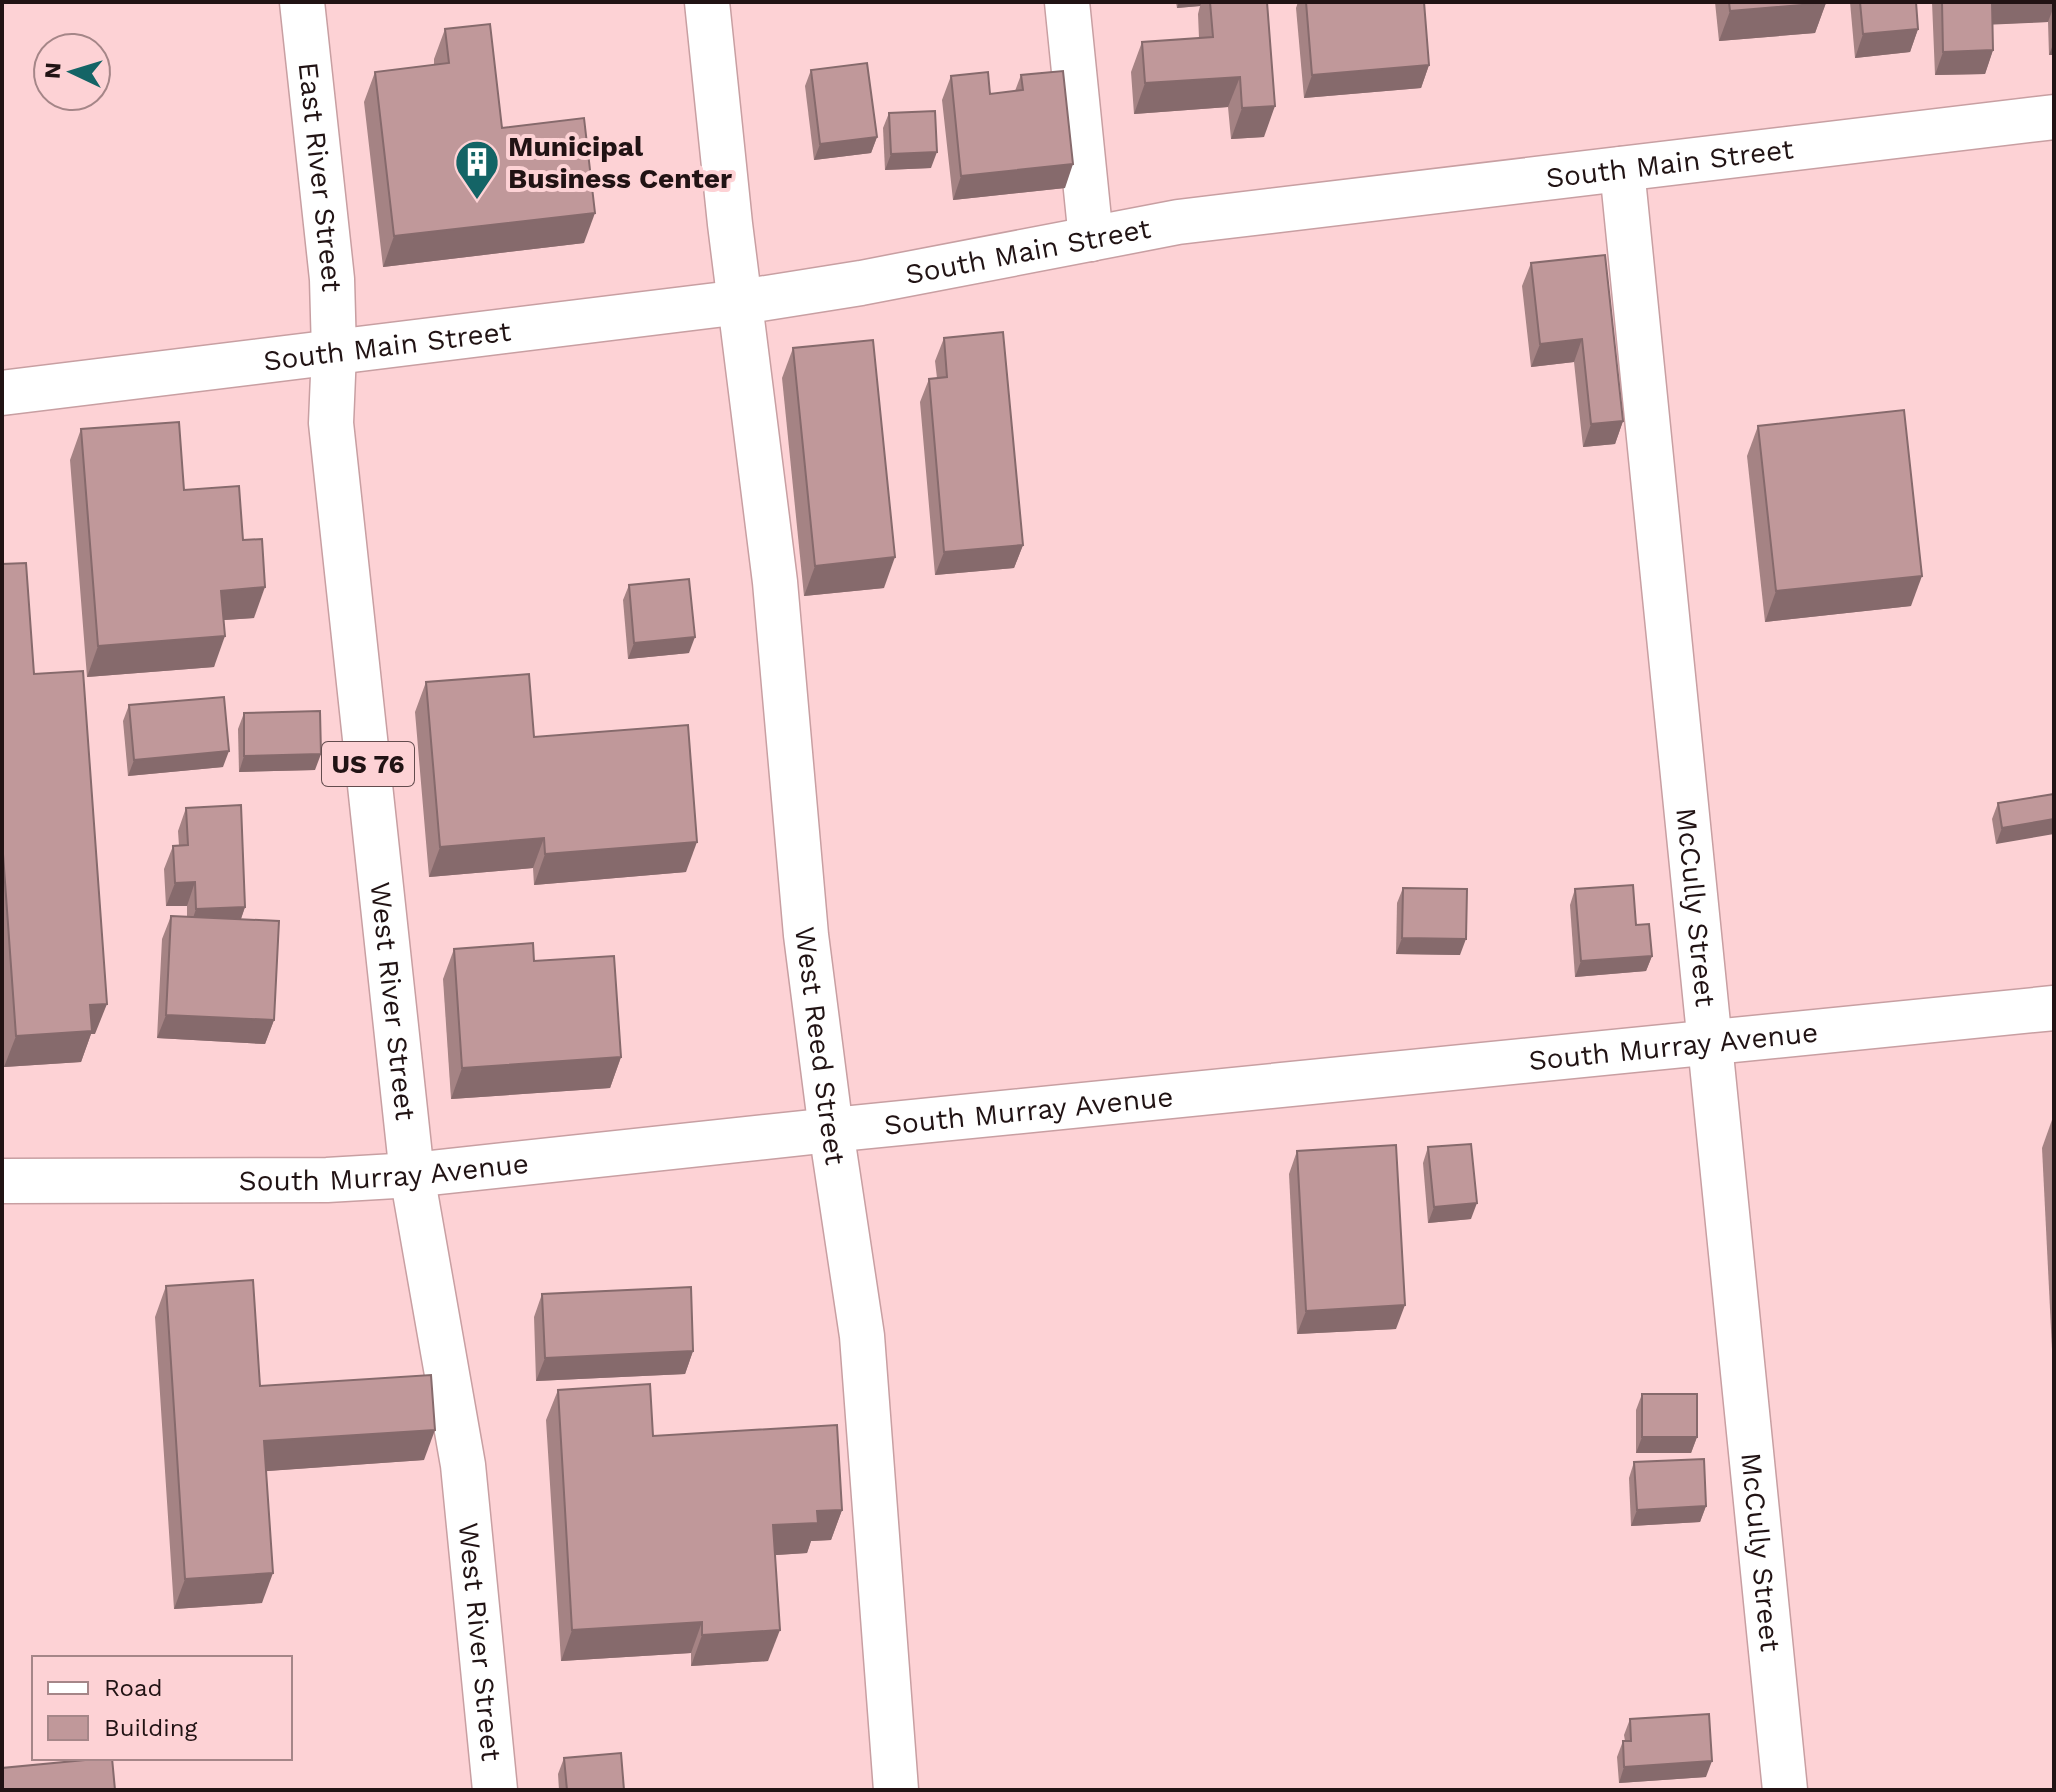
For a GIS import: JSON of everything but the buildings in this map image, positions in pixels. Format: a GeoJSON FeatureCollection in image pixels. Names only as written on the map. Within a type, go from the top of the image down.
{"type":"FeatureCollection","features":[{"type":"Feature","properties":{"kind":"main road","name":"East River Street"},"geometry":{"type":"LineString","coordinates":[[302,2],[332,279],[334,352]]}},
{"type":"Feature","properties":{"kind":"main road","name":"West Reed Street"},"geometry":{"type":"LineString","coordinates":[[707,2],[730,224],[775,582],[806,935],[862,1336],[896,1790]]}},
{"type":"Feature","properties":{"kind":"main road"},"geometry":{"type":"LineString","coordinates":[[1067,2],[1091,239]]}},
{"type":"Feature","properties":{"kind":"main road","name":"South Main Street"},"geometry":{"type":"LineString","coordinates":[[2,393],[741,302],[861,283],[1178,222],[2054,117]]}},
{"type":"Feature","properties":{"kind":"main road","name":"McCully Street"},"geometry":{"type":"LineString","coordinates":[[1622,169],[1785,1790]]}},
{"type":"Feature","properties":{"kind":"main road","name":"West River Street"},"geometry":{"type":"LineString","coordinates":[[334,352],[331,423],[412,1175],[463,1465],[495,1790]]}},
{"type":"Feature","properties":{"kind":"main road","name":"South Murray Avenue"},"geometry":{"type":"LineString","coordinates":[[2,1181],[327,1180],[412,1175],[2054,1008]]}},
{"type":"Feature","properties":{"kind":"place","name":"Municipal Business Center"},"geometry":{"type":"Point","coordinates":[477,201]}}]}
